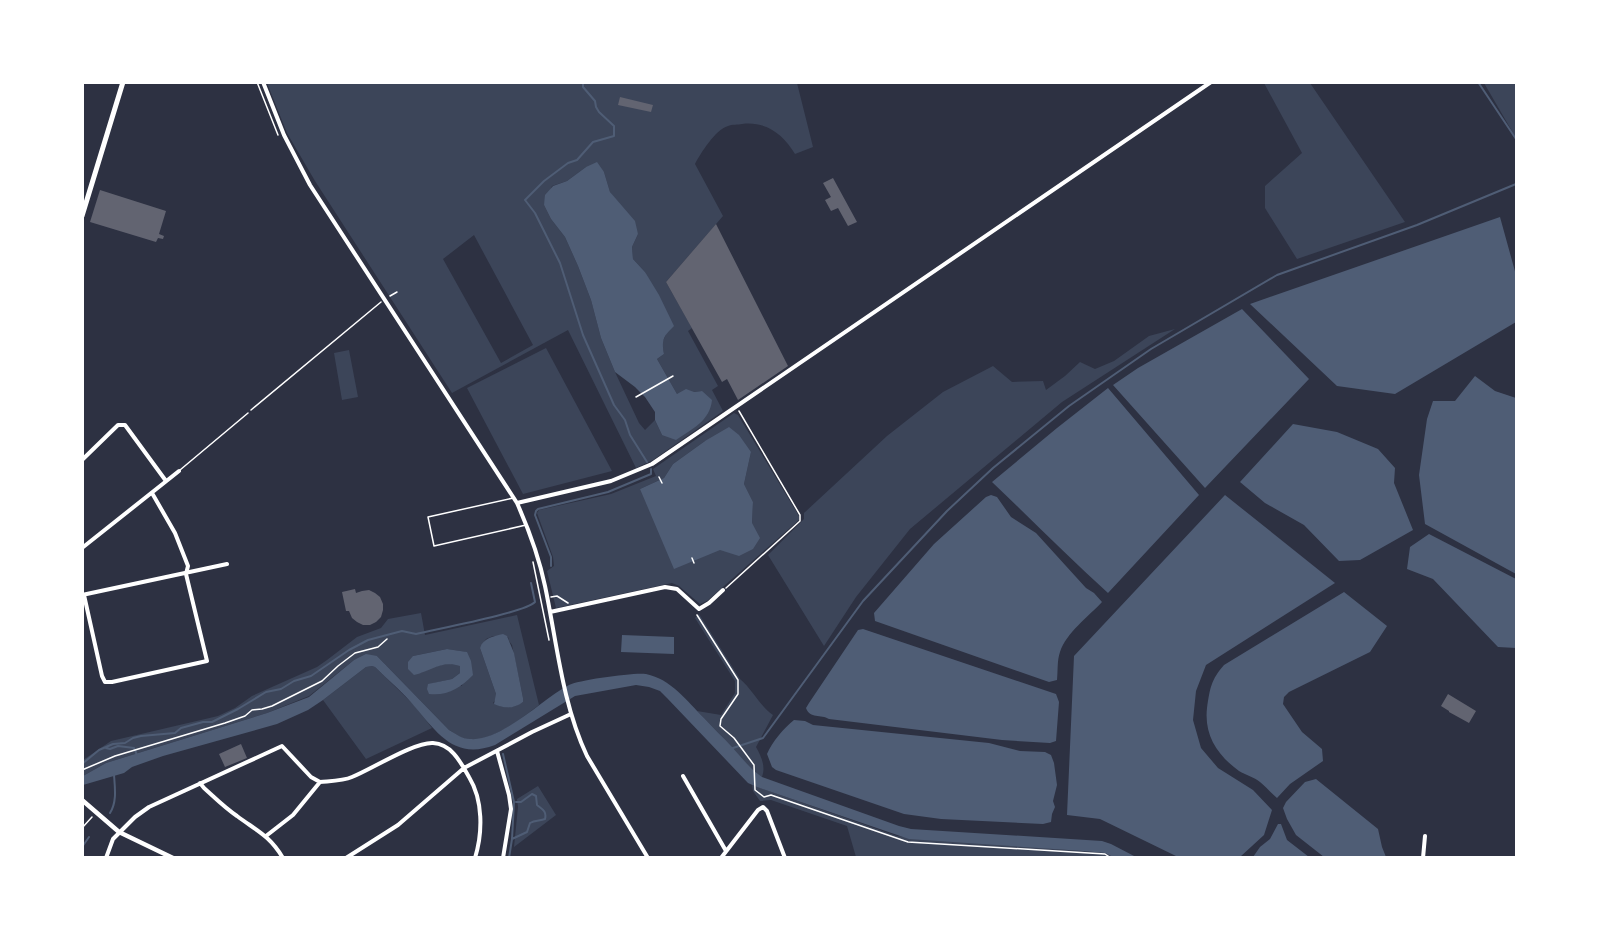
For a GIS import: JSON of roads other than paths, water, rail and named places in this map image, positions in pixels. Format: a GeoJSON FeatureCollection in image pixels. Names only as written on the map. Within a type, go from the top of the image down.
{"type":"FeatureCollection","features":[{"type":"Feature","properties":{"kind":"main road"},"geometry":{"type":"LineString","coordinates":[[82,216],[123,82]]}},
{"type":"Feature","properties":{"kind":"street"},"geometry":{"type":"LineString","coordinates":[[262,82],[284,135],[310,185],[517,503],[527,524],[545,583],[569,715],[587,756],[648,858]]}},
{"type":"Feature","properties":{"kind":"street"},"geometry":{"type":"LineString","coordinates":[[517,503],[611,481],[652,464],[1211,82]]}},
{"type":"Feature","properties":{"kind":"street"},"geometry":{"type":"LineString","coordinates":[[82,192],[89,194]]}},
{"type":"Feature","properties":{"kind":"street"},"geometry":{"type":"LineString","coordinates":[[82,460],[118,425],[125,425],[166,481]]}},
{"type":"Feature","properties":{"kind":"street"},"geometry":{"type":"LineString","coordinates":[[82,548],[179,471]]}},
{"type":"Feature","properties":{"kind":"street"},"geometry":{"type":"LineString","coordinates":[[152,493],[175,532],[188,566],[186,574],[207,661],[105,682],[83,595],[186,574],[227,564]]}},
{"type":"Feature","properties":{"kind":"street"},"geometry":{"type":"LineString","coordinates":[[550,612],[665,587],[677,589],[699,609],[723,590]]}},
{"type":"Feature","properties":{"kind":"street"},"geometry":{"type":"LineString","coordinates":[[346,858],[398,825],[464,768],[569,715]]}},
{"type":"Feature","properties":{"kind":"street"},"geometry":{"type":"LineString","coordinates":[[106,858],[113,839],[148,807],[282,746],[311,777],[320,782],[350,778],[414,747],[434,743],[457,756],[475,787],[479,801],[480,820],[475,858]]}},
{"type":"Feature","properties":{"kind":"street"},"geometry":{"type":"LineString","coordinates":[[497,751],[511,809],[503,858]]}},
{"type":"Feature","properties":{"kind":"street"},"geometry":{"type":"LineString","coordinates":[[683,776],[726,851]]}},
{"type":"Feature","properties":{"kind":"street"},"geometry":{"type":"LineString","coordinates":[[266,836],[293,814],[320,782]]}},
{"type":"Feature","properties":{"kind":"street"},"geometry":{"type":"LineString","coordinates":[[200,783],[235,815],[266,836],[283,858]]}},
{"type":"Feature","properties":{"kind":"street"},"geometry":{"type":"LineString","coordinates":[[82,800],[119,832],[172,857]]}},
{"type":"Feature","properties":{"kind":"street"},"geometry":{"type":"LineString","coordinates":[[721,858],[758,810],[763,807],[767,811],[785,858]]}},
{"type":"Feature","properties":{"kind":"street"},"geometry":{"type":"LineString","coordinates":[[1423,858],[1425,836]]}},
{"type":"Feature","properties":{"kind":"lane"},"geometry":{"type":"LineString","coordinates":[[179,471],[248,413]]}},
{"type":"Feature","properties":{"kind":"lane"},"geometry":{"type":"LineString","coordinates":[[514,498],[428,517],[434,546],[527,524]]}},
{"type":"Feature","properties":{"kind":"waterway"},"geometry":{"type":"LineString","coordinates":[[583,82],[583,87],[595,101],[599,112],[614,126],[614,136],[593,142],[577,160],[568,163],[544,181],[525,200],[535,213],[560,263],[583,335],[614,405],[625,420],[630,435],[647,462]]}},
{"type":"Feature","properties":{"kind":"waterway"},"geometry":{"type":"LineString","coordinates":[[1478,82],[1516,139]]}},
{"type":"Feature","properties":{"kind":"waterway"},"geometry":{"type":"LineString","coordinates":[[730,749],[763,738],[863,601],[947,511],[993,468],[1069,406],[1151,349],[1277,275],[1417,225],[1516,184]]}},
{"type":"Feature","properties":{"kind":"waterway"},"geometry":{"type":"LineString","coordinates":[[551,566],[551,557],[535,515],[538,509],[608,492],[651,474],[651,469]]}},
{"type":"Feature","properties":{"kind":"waterway"},"geometry":{"type":"LineString","coordinates":[[82,764],[99,750],[113,744],[125,743],[141,736],[175,733],[181,728],[212,722],[266,692],[281,689],[294,681],[311,676],[368,640],[402,631],[416,634],[498,616],[528,606],[535,602],[531,583]]}},
{"type":"Feature","properties":{"kind":"waterway"},"geometry":{"type":"LineString","coordinates":[[106,748],[118,746],[134,748],[137,755]]}},
{"type":"Feature","properties":{"kind":"waterway"},"geometry":{"type":"LineString","coordinates":[[503,754],[514,802],[509,858]]}},
{"type":"Feature","properties":{"kind":"waterway"},"geometry":{"type":"LineString","coordinates":[[110,813],[115,800],[114,775]]}},
{"type":"Feature","properties":{"kind":"waterway"},"geometry":{"type":"LineString","coordinates":[[512,839],[527,832],[530,823],[545,819],[544,810],[537,805],[536,796],[532,794],[521,802],[516,802]]}},
{"type":"Feature","properties":{"kind":"waterway"},"geometry":{"type":"LineString","coordinates":[[82,847],[89,837]]}}]}
